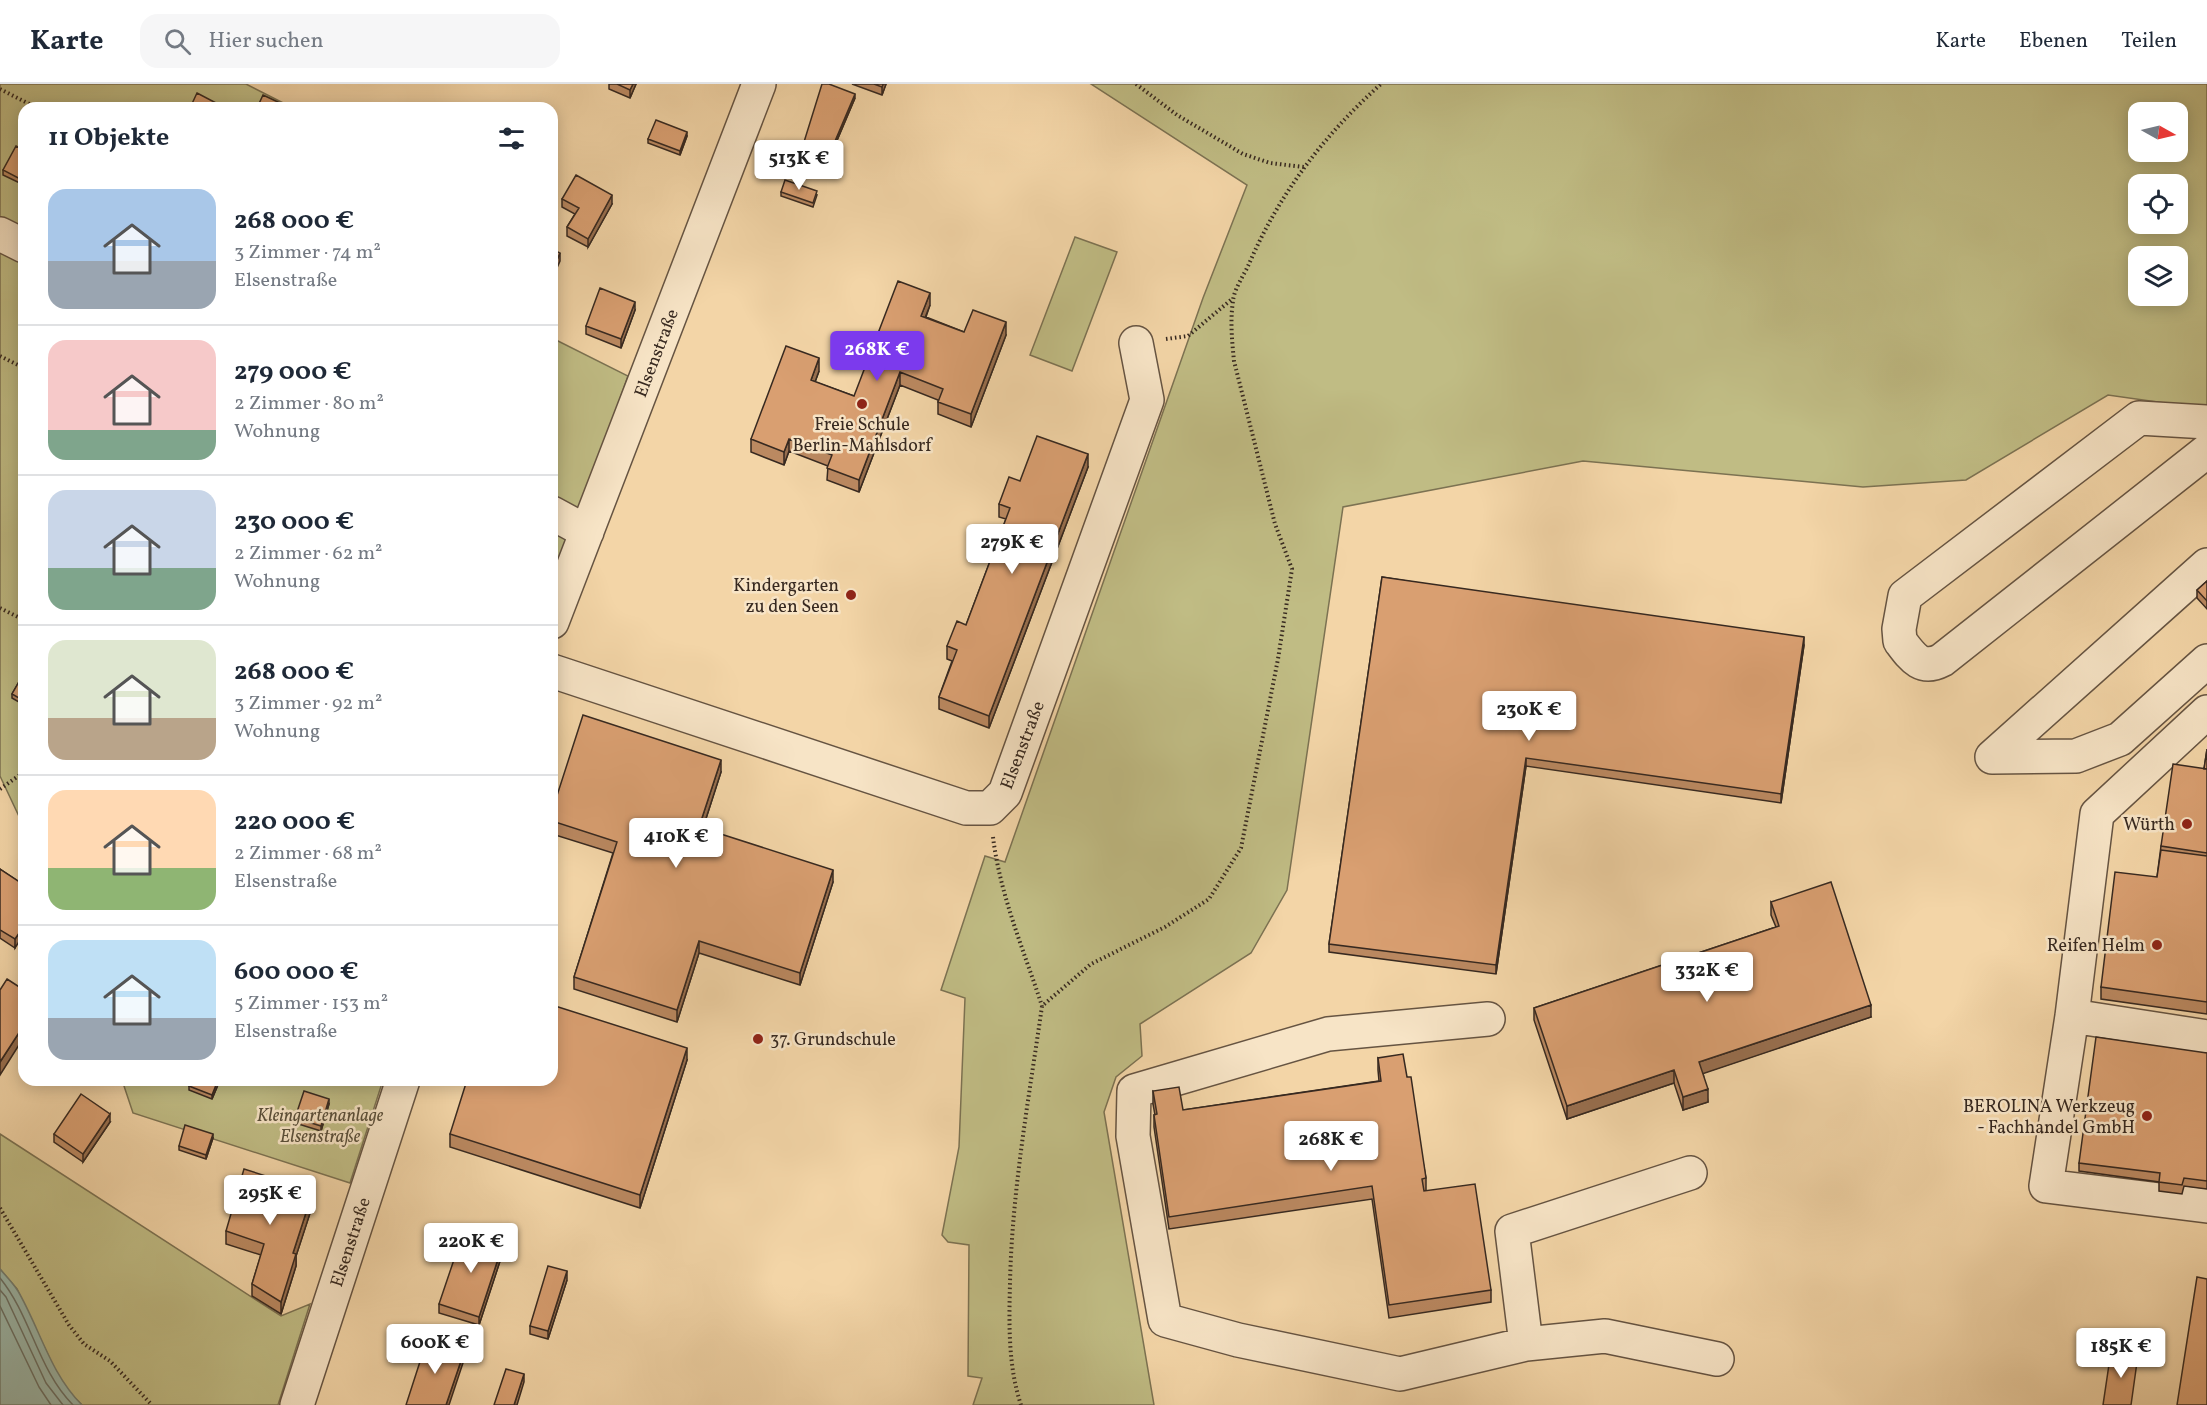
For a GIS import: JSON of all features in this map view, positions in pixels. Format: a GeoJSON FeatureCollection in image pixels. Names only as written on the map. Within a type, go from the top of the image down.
{"type":"FeatureCollection","features":[{"type":"Feature","properties":{"kind":"street","name":"Elsenstraße"},"geometry":{"type":"LineString","coordinates":[[558,607],[759,84]]}},
{"type":"Feature","properties":{"kind":"street"},"geometry":{"type":"LineString","coordinates":[[0,234],[18,243]]}},
{"type":"Feature","properties":{"kind":"street","name":"Elsenstraße"},"geometry":{"type":"LineString","coordinates":[[558,673],[966,808],[990,808],[1005,793],[1147,400],[1136,344]]}},
{"type":"Feature","properties":{"kind":"street"},"geometry":{"type":"LineString","coordinates":[[2207,422],[2139,418],[1905,597],[1899,628],[1900,641],[1920,663],[1932,665],[1942,660],[2207,451]]}},
{"type":"Feature","properties":{"kind":"street"},"geometry":{"type":"LineString","coordinates":[[558,516],[587,532]]}},
{"type":"Feature","properties":{"kind":"street"},"geometry":{"type":"LineString","coordinates":[[2207,565],[1992,756],[2076,756],[2120,739],[2207,661]]}},
{"type":"Feature","properties":{"kind":"street"},"geometry":{"type":"LineString","coordinates":[[2207,712],[2097,814],[2072,1016],[2046,1186],[2207,1206]]}},
{"type":"Feature","properties":{"kind":"street"},"geometry":{"type":"LineString","coordinates":[[2072,1016],[2207,1037]]}},
{"type":"Feature","properties":{"kind":"street"},"geometry":{"type":"LineString","coordinates":[[1488,1019],[1328,1034],[1134,1091],[1133,1136],[1165,1320],[1238,1340],[1400,1374],[1526,1344],[1605,1336],[1717,1359]]}},
{"type":"Feature","properties":{"kind":"street","name":"Elsenstraße"},"geometry":{"type":"LineString","coordinates":[[297,1405],[401,1086]]}},
{"type":"Feature","properties":{"kind":"street"},"geometry":{"type":"LineString","coordinates":[[1526,1344],[1512,1231],[1690,1173]]}},
{"type":"Feature","properties":{"kind":"path"},"geometry":{"type":"LineString","coordinates":[[1136,84],[1177,115],[1243,154],[1270,163],[1304,166]]}},
{"type":"Feature","properties":{"kind":"path"},"geometry":{"type":"LineString","coordinates":[[1042,1006],[1091,964],[1165,927],[1209,899],[1241,848],[1278,659],[1292,569],[1275,524],[1234,361],[1231,337],[1233,299],[1256,246],[1278,204],[1304,166],[1336,128],[1381,84]]}},
{"type":"Feature","properties":{"kind":"path"},"geometry":{"type":"LineString","coordinates":[[0,89],[25,102]]}},
{"type":"Feature","properties":{"kind":"path"},"geometry":{"type":"LineString","coordinates":[[1136,344],[1188,336],[1233,299]]}},
{"type":"Feature","properties":{"kind":"path"},"geometry":{"type":"LineString","coordinates":[[0,356],[18,365]]}},
{"type":"Feature","properties":{"kind":"path"},"geometry":{"type":"LineString","coordinates":[[0,608],[18,617]]}},
{"type":"Feature","properties":{"kind":"path"},"geometry":{"type":"LineString","coordinates":[[0,789],[18,776]]}},
{"type":"Feature","properties":{"kind":"path"},"geometry":{"type":"LineString","coordinates":[[990,808],[996,859],[1009,908],[1042,1006],[1022,1140],[1011,1241],[1009,1329],[1015,1388],[1021,1405]]}},
{"type":"Feature","properties":{"kind":"path"},"geometry":{"type":"LineString","coordinates":[[0,1208],[47,1290],[84,1344],[110,1361],[152,1405]]}},
{"type":"Feature","properties":{"kind":"green space"},"geometry":{"type":"Polygon","coordinates":[[[0,84],[246,84],[281,102],[18,102],[18,814],[0,776],[0,84]]]}},
{"type":"Feature","properties":{"kind":"green space"},"geometry":{"type":"Polygon","coordinates":[[[1091,84],[2207,84],[2207,409],[2108,395],[1966,480],[1863,487],[1583,461],[1343,507],[1287,890],[1251,953],[1140,1024],[1142,1056],[1116,1077],[1104,1112],[1154,1405],[973,1405],[982,1378],[968,1376],[969,1245],[948,1242],[942,1235],[959,1147],[965,998],[941,990],[985,856],[1005,862],[1203,298],[1247,185],[1091,84]]]}},
{"type":"Feature","properties":{"kind":"green space"},"geometry":{"type":"Polygon","coordinates":[[[1075,237],[1117,252],[1072,371],[1030,355],[1075,237]]]}},
{"type":"Feature","properties":{"kind":"green space"},"geometry":{"type":"Polygon","coordinates":[[[558,341],[628,376],[571,538],[558,565],[558,341]]]}},
{"type":"Feature","properties":{"kind":"green space","name":"Kleingartenanlage Elsenstraße"},"geometry":{"type":"Polygon","coordinates":[[[124,1086],[381,1086],[350,1183],[133,1113],[124,1086]]]}},
{"type":"Feature","properties":{"kind":"green space"},"geometry":{"type":"Polygon","coordinates":[[[0,1134],[281,1316],[310,1304],[278,1405],[82,1405],[58,1376],[17,1289],[0,1269],[0,1134]]]}},
{"type":"Feature","properties":{"kind":"water"},"geometry":{"type":"Polygon","coordinates":[[[0,1269],[12,1282],[26,1305],[53,1365],[82,1405],[0,1405],[0,1269]]]}},
{"type":"Feature","properties":{"kind":"building"},"geometry":{"type":"Polygon","coordinates":[[[617,84],[633,84],[630,90],[617,84]]]}},
{"type":"Feature","properties":{"kind":"building"},"geometry":{"type":"Polygon","coordinates":[[[822,84],[829,84],[855,94],[824,167],[799,158],[822,84]]]}},
{"type":"Feature","properties":{"kind":"building"},"geometry":{"type":"Polygon","coordinates":[[[197,93],[214,102],[193,102],[197,93]]]}},
{"type":"Feature","properties":{"kind":"building"},"geometry":{"type":"Polygon","coordinates":[[[263,95],[278,102],[260,102],[263,95]]]}},
{"type":"Feature","properties":{"kind":"building"},"geometry":{"type":"Polygon","coordinates":[[[656,120],[687,132],[680,151],[648,139],[656,120]]]}},
{"type":"Feature","properties":{"kind":"building"},"geometry":{"type":"Polygon","coordinates":[[[16,146],[18,147],[18,178],[3,170],[16,146]]]}},
{"type":"Feature","properties":{"kind":"building"},"geometry":{"type":"Polygon","coordinates":[[[576,175],[612,195],[588,239],[567,227],[579,208],[562,199],[576,175]]]}},
{"type":"Feature","properties":{"kind":"building"},"geometry":{"type":"Polygon","coordinates":[[[785,180],[817,191],[813,203],[781,192],[785,180]]]}},
{"type":"Feature","properties":{"kind":"building"},"geometry":{"type":"Polygon","coordinates":[[[898,281],[930,293],[921,316],[964,332],[973,310],[1006,322],[971,414],[938,402],[943,389],[900,372],[859,480],[827,468],[832,455],[789,439],[784,452],[751,439],[786,346],[819,358],[811,380],[854,396],[898,281]]]}},
{"type":"Feature","properties":{"kind":"building"},"geometry":{"type":"Polygon","coordinates":[[[600,288],[635,302],[621,339],[586,326],[600,288]]]}},
{"type":"Feature","properties":{"kind":"building"},"geometry":{"type":"Polygon","coordinates":[[[1037,436],[1088,454],[989,716],[939,697],[957,650],[947,646],[957,621],[966,625],[1010,508],[999,504],[1009,477],[1020,481],[1037,436]]]}},
{"type":"Feature","properties":{"kind":"building"},"geometry":{"type":"Polygon","coordinates":[[[1382,577],[1804,637],[1781,794],[1526,758],[1496,965],[1329,944],[1382,577]]]}},
{"type":"Feature","properties":{"kind":"building"},"geometry":{"type":"Polygon","coordinates":[[[2207,581],[2207,601],[2197,590],[2207,581]]]}},
{"type":"Feature","properties":{"kind":"building"},"geometry":{"type":"Polygon","coordinates":[[[18,684],[18,698],[12,694],[18,684]]]}},
{"type":"Feature","properties":{"kind":"building"},"geometry":{"type":"Polygon","coordinates":[[[583,715],[721,760],[699,827],[833,870],[800,973],[699,941],[677,1010],[574,977],[617,842],[558,823],[558,792],[583,715]]]}},
{"type":"Feature","properties":{"kind":"building"},"geometry":{"type":"Polygon","coordinates":[[[2207,749],[2207,769],[2204,769],[2207,749]]]}},
{"type":"Feature","properties":{"kind":"building","name":"Würth"},"geometry":{"type":"Polygon","coordinates":[[[2173,764],[2207,769],[2207,853],[2161,846],[2173,764]]]}},
{"type":"Feature","properties":{"kind":"building","name":"Reifen Helm"},"geometry":{"type":"Polygon","coordinates":[[[2161,850],[2207,856],[2207,1002],[2101,987],[2115,872],[2157,877],[2161,850]]]}},
{"type":"Feature","properties":{"kind":"building"},"geometry":{"type":"Polygon","coordinates":[[[0,869],[18,881],[18,935],[15,939],[0,930],[0,869]]]}},
{"type":"Feature","properties":{"kind":"building"},"geometry":{"type":"Polygon","coordinates":[[[1831,882],[1871,1005],[1699,1062],[1708,1089],[1683,1097],[1674,1070],[1567,1106],[1534,1008],[1779,926],[1771,902],[1831,882]]]}},
{"type":"Feature","properties":{"kind":"building"},"geometry":{"type":"Polygon","coordinates":[[[7,979],[18,986],[18,1034],[0,1062],[0,990],[7,979]]]}},
{"type":"Feature","properties":{"kind":"building"},"geometry":{"type":"Polygon","coordinates":[[[558,1007],[687,1048],[640,1195],[450,1134],[465,1086],[558,1086],[558,1007]]]}},
{"type":"Feature","properties":{"kind":"building","name":"BEROLINA Werkzeug - Fachhandel GmbH"},"geometry":{"type":"Polygon","coordinates":[[[2096,1037],[2207,1053],[2207,1181],[2184,1178],[2182,1185],[2159,1182],[2160,1173],[2079,1163],[2096,1037]]]}},
{"type":"Feature","properties":{"kind":"building"},"geometry":{"type":"Polygon","coordinates":[[[1403,1054],[1407,1077],[1411,1077],[1426,1178],[1422,1179],[1424,1191],[1475,1184],[1491,1290],[1389,1305],[1372,1186],[1169,1217],[1154,1115],[1157,1114],[1153,1091],[1179,1087],[1183,1110],[1381,1081],[1378,1058],[1403,1054]]]}},
{"type":"Feature","properties":{"kind":"building"},"geometry":{"type":"Polygon","coordinates":[[[189,1086],[216,1086],[212,1095],[189,1086]]]}},
{"type":"Feature","properties":{"kind":"building"},"geometry":{"type":"Polygon","coordinates":[[[304,1091],[329,1099],[321,1126],[295,1118],[304,1091]]]}},
{"type":"Feature","properties":{"kind":"building"},"geometry":{"type":"Polygon","coordinates":[[[81,1094],[110,1114],[83,1154],[54,1134],[81,1094]]]}},
{"type":"Feature","properties":{"kind":"building"},"geometry":{"type":"Polygon","coordinates":[[[185,1125],[213,1134],[206,1155],[179,1146],[185,1125]]]}},
{"type":"Feature","properties":{"kind":"building"},"geometry":{"type":"Polygon","coordinates":[[[244,1169],[313,1191],[293,1253],[296,1254],[281,1302],[252,1284],[264,1244],[226,1231],[244,1169]]]}},
{"type":"Feature","properties":{"kind":"building"},"geometry":{"type":"Polygon","coordinates":[[[464,1230],[503,1244],[479,1317],[439,1304],[464,1230]]]}},
{"type":"Feature","properties":{"kind":"building"},"geometry":{"type":"Polygon","coordinates":[[[548,1266],[567,1271],[548,1331],[530,1326],[548,1266]]]}},
{"type":"Feature","properties":{"kind":"building"},"geometry":{"type":"Polygon","coordinates":[[[2197,1277],[2207,1279],[2207,1405],[2177,1405],[2197,1277]]]}},
{"type":"Feature","properties":{"kind":"building"},"geometry":{"type":"Polygon","coordinates":[[[427,1340],[464,1352],[446,1405],[406,1405],[427,1340]]]}},
{"type":"Feature","properties":{"kind":"building"},"geometry":{"type":"Polygon","coordinates":[[[2111,1351],[2138,1355],[2131,1405],[2103,1405],[2111,1351]]]}},
{"type":"Feature","properties":{"kind":"building"},"geometry":{"type":"Polygon","coordinates":[[[506,1369],[524,1374],[514,1405],[494,1405],[506,1369]]]}},
{"type":"Feature","properties":{"kind":"place","name":"Freie Schule Berlin-Mahlsdorf"},"geometry":{"type":"Point","coordinates":[862,404]}},
{"type":"Feature","properties":{"kind":"place","name":"Kindergarten zu den Seen"},"geometry":{"type":"Point","coordinates":[851,595]}},
{"type":"Feature","properties":{"kind":"place","name":"Würth"},"geometry":{"type":"Point","coordinates":[2187,824]}},
{"type":"Feature","properties":{"kind":"place","name":"Reifen Helm"},"geometry":{"type":"Point","coordinates":[2157,945]}},
{"type":"Feature","properties":{"kind":"place","name":"37. Grundschule"},"geometry":{"type":"Point","coordinates":[758,1039]}},
{"type":"Feature","properties":{"kind":"place","name":"BEROLINA Werkzeug - Fachhandel GmbH"},"geometry":{"type":"Point","coordinates":[2147,1116]}}]}
